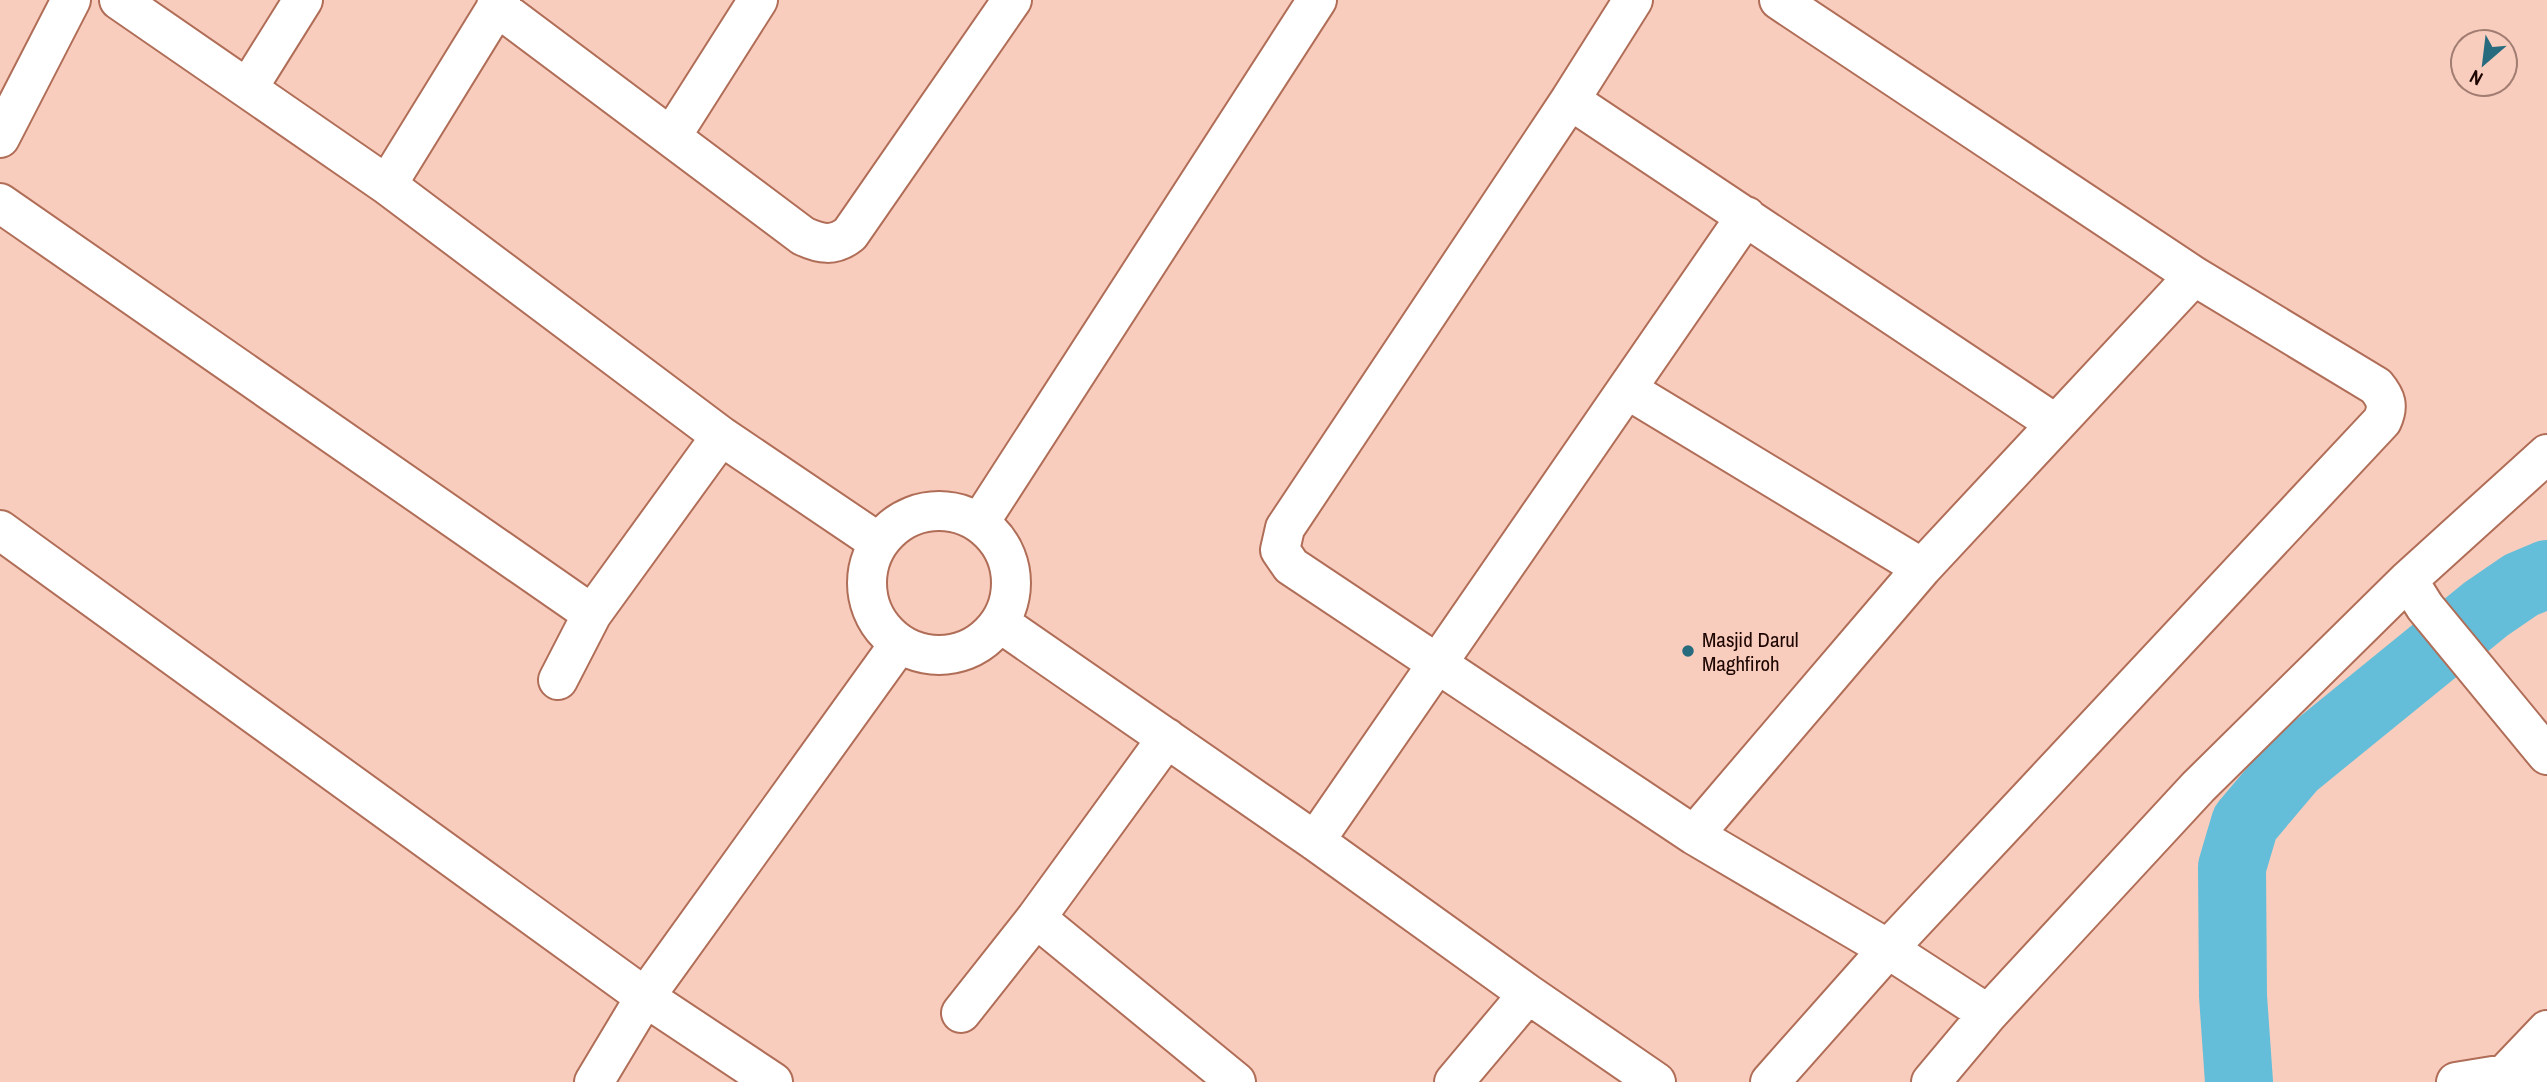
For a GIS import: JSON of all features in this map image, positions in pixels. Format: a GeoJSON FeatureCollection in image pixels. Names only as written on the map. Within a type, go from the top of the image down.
{"type":"FeatureCollection","features":[{"type":"Feature","properties":{"kind":"street"},"geometry":{"type":"LineString","coordinates":[[0,138],[71,0]]}},
{"type":"Feature","properties":{"kind":"street"},"geometry":{"type":"LineString","coordinates":[[119,0],[387,186],[721,436],[878,542]]}},
{"type":"Feature","properties":{"kind":"street"},"geometry":{"type":"LineString","coordinates":[[248,88],[303,0]]}},
{"type":"Feature","properties":{"kind":"street"},"geometry":{"type":"LineString","coordinates":[[671,137],[758,0]]}},
{"type":"Feature","properties":{"kind":"street"},"geometry":{"type":"LineString","coordinates":[[387,186],[498,3],[803,236],[830,244],[841,241],[850,234],[1012,0]]}},
{"type":"Feature","properties":{"kind":"street"},"geometry":{"type":"LineString","coordinates":[[980,522],[1317,0]]}},
{"type":"Feature","properties":{"kind":"street"},"geometry":{"type":"LineString","coordinates":[[1633,0],[1570,100],[1292,516],[1281,537],[1280,550],[1291,566],[1694,835],[1888,949],[1988,1014]]}},
{"type":"Feature","properties":{"kind":"street"},"geometry":{"type":"LineString","coordinates":[[1770,1082],[1888,949],[2382,421],[2387,411],[2386,401],[2376,386],[2194,276],[1779,0]]}},
{"type":"Feature","properties":{"kind":"street"},"geometry":{"type":"LineString","coordinates":[[1570,100],[2056,424]]}},
{"type":"Feature","properties":{"kind":"street"},"geometry":{"type":"LineString","coordinates":[[0,203],[592,614]]}},
{"type":"Feature","properties":{"kind":"street"},"geometry":{"type":"LineString","coordinates":[[1315,841],[1746,216]]}},
{"type":"Feature","properties":{"kind":"street"},"geometry":{"type":"LineString","coordinates":[[1694,835],[1922,568],[2194,276]]}},
{"type":"Feature","properties":{"kind":"street"},"geometry":{"type":"LineString","coordinates":[[1628,390],[1922,568]]}},
{"type":"Feature","properties":{"kind":"street"},"geometry":{"type":"LineString","coordinates":[[558,680],[592,614],[721,436]]}},
{"type":"Feature","properties":{"kind":"street"},"geometry":{"type":"LineString","coordinates":[[1931,1082],[1988,1014],[2199,787],[2416,594],[2547,454]]}},
{"type":"Feature","properties":{"kind":"street"},"geometry":{"type":"LineString","coordinates":[[930,510],[952,511],[980,522],[992,533],[1005,553],[1011,576],[1010,601],[1000,623],[985,639],[965,651],[943,655],[920,653],[899,644],[882,628],[870,608],[865,586],[868,563],[878,542],[892,527],[910,515],[930,510]]}},
{"type":"Feature","properties":{"kind":"street"},"geometry":{"type":"LineString","coordinates":[[0,530],[645,997],[773,1082]]}},
{"type":"Feature","properties":{"kind":"street"},"geometry":{"type":"LineString","coordinates":[[2416,594],[2547,755]]}},
{"type":"Feature","properties":{"kind":"street"},"geometry":{"type":"LineString","coordinates":[[1000,623],[1656,1082]]}},
{"type":"Feature","properties":{"kind":"street"},"geometry":{"type":"LineString","coordinates":[[594,1082],[645,997],[899,644]]}},
{"type":"Feature","properties":{"kind":"street"},"geometry":{"type":"LineString","coordinates":[[961,1013],[1036,918],[1167,738]]}},
{"type":"Feature","properties":{"kind":"street"},"geometry":{"type":"LineString","coordinates":[[1036,918],[1236,1082]]}},
{"type":"Feature","properties":{"kind":"street"},"geometry":{"type":"LineString","coordinates":[[1454,1082],[1528,994]]}},
{"type":"Feature","properties":{"kind":"street"},"geometry":{"type":"LineString","coordinates":[[2505,1078],[2547,1030]]}},
{"type":"Feature","properties":{"kind":"street"},"geometry":{"type":"LineString","coordinates":[[2456,1082],[2547,1071]]}},
{"type":"Feature","properties":{"kind":"waterway"},"geometry":{"type":"LineString","coordinates":[[2239,1082],[2233,996],[2232,867],[2245,823],[2293,766],[2486,609],[2521,585],[2547,574]]}},
{"type":"Feature","properties":{"kind":"place","name":"Masjid Darul Maghfiroh"},"geometry":{"type":"Point","coordinates":[1688,651]}}]}
